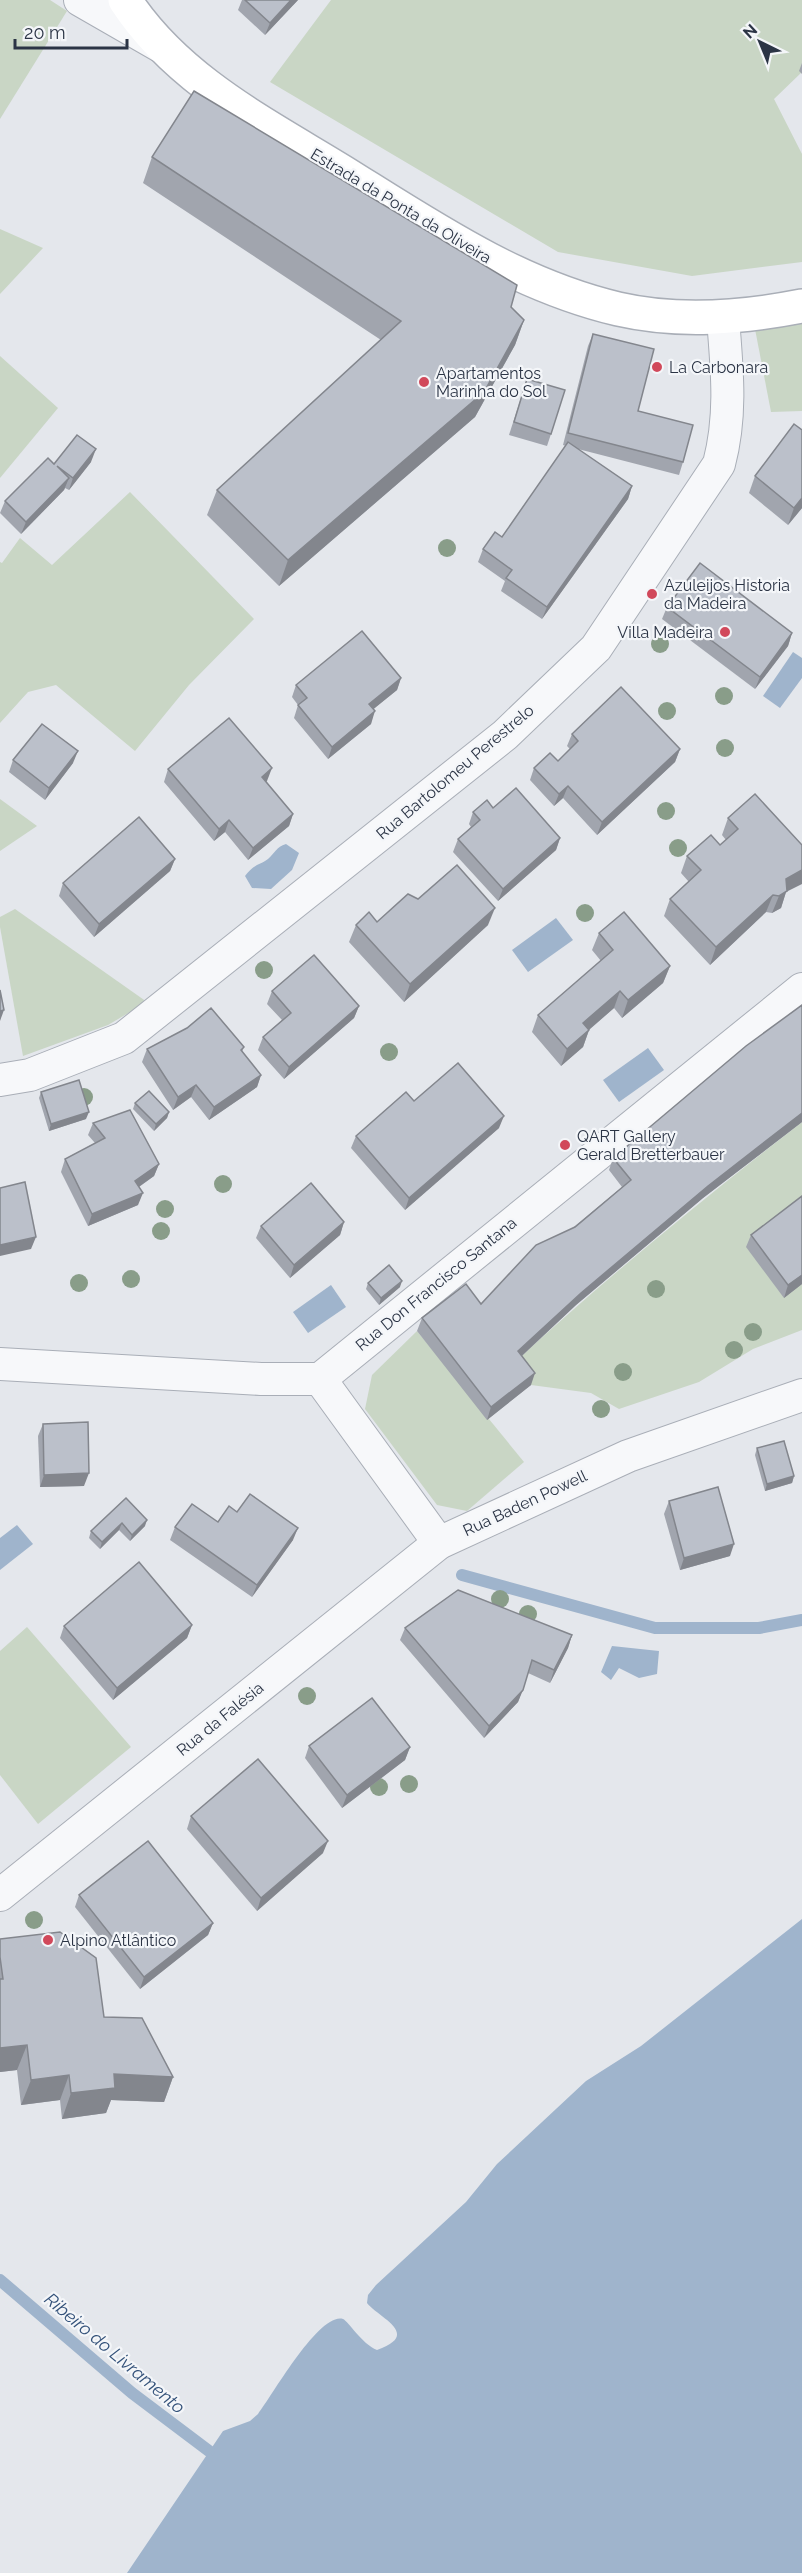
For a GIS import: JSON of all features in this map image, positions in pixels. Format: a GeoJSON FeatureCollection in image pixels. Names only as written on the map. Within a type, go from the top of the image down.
{"type":"FeatureCollection","features":[{"type":"Feature","properties":{"kind":"street"},"geometry":{"type":"LineString","coordinates":[[80,0],[160,46]]}},
{"type":"Feature","properties":{"kind":"street","name":"Estrada da Ponta da Oliveira"},"geometry":{"type":"LineString","coordinates":[[125,0],[160,46],[221,97],[435,229],[528,281],[619,309],[683,318],[723,319],[802,306]]}},
{"type":"Feature","properties":{"kind":"street","name":"Rua Bartolomeu Perestrelo"},"geometry":{"type":"LineString","coordinates":[[0,1080],[30,1075],[124,1038],[506,735],[596,648],[719,464],[727,434],[730,396],[723,319]]}},
{"type":"Feature","properties":{"kind":"street","name":"Rua Don Francisco Santana"},"geometry":{"type":"LineString","coordinates":[[320,1379],[802,989]]}},
{"type":"Feature","properties":{"kind":"street"},"geometry":{"type":"LineString","coordinates":[[0,1364],[261,1379],[320,1379],[439,1543]]}},
{"type":"Feature","properties":{"kind":"street","name":"Rua Baden Powell"},"geometry":{"type":"LineString","coordinates":[[439,1543],[628,1456],[802,1395]]}},
{"type":"Feature","properties":{"kind":"street","name":"Rua da Falésia"},"geometry":{"type":"LineString","coordinates":[[0,1895],[439,1543]]}},
{"type":"Feature","properties":{"kind":"green space"},"geometry":{"type":"Polygon","coordinates":[[[0,0],[50,0],[67,11],[0,119],[0,0]]]}},
{"type":"Feature","properties":{"kind":"green space"},"geometry":{"type":"Polygon","coordinates":[[[331,0],[802,0],[802,72],[774,99],[802,154],[802,262],[692,276],[558,252],[270,82],[331,0]]]}},
{"type":"Feature","properties":{"kind":"green space"},"geometry":{"type":"Polygon","coordinates":[[[0,229],[43,248],[0,294],[0,229]]]}},
{"type":"Feature","properties":{"kind":"green space"},"geometry":{"type":"Polygon","coordinates":[[[802,320],[802,411],[771,412],[755,329],[802,320]]]}},
{"type":"Feature","properties":{"kind":"green space"},"geometry":{"type":"Polygon","coordinates":[[[0,356],[58,408],[0,478],[0,356]]]}},
{"type":"Feature","properties":{"kind":"green space"},"geometry":{"type":"Polygon","coordinates":[[[130,492],[254,619],[189,685],[135,751],[56,685],[28,692],[0,723],[0,562],[2,563],[20,538],[52,565],[130,492]]]}},
{"type":"Feature","properties":{"kind":"green space"},"geometry":{"type":"Polygon","coordinates":[[[0,799],[37,826],[0,851],[0,799]]]}},
{"type":"Feature","properties":{"kind":"green space"},"geometry":{"type":"Polygon","coordinates":[[[15,909],[147,1002],[108,1025],[23,1056],[0,927],[0,917],[15,909]]]}},
{"type":"Feature","properties":{"kind":"green space"},"geometry":{"type":"Polygon","coordinates":[[[802,1122],[802,1330],[753,1349],[699,1382],[619,1409],[591,1393],[531,1385],[514,1363],[655,1240],[802,1122]]]}},
{"type":"Feature","properties":{"kind":"green space"},"geometry":{"type":"Polygon","coordinates":[[[417,1331],[524,1462],[467,1511],[437,1505],[365,1409],[372,1375],[417,1331]]]}},
{"type":"Feature","properties":{"kind":"green space"},"geometry":{"type":"Polygon","coordinates":[[[27,1627],[131,1747],[38,1824],[0,1775],[0,1651],[27,1627]]]}},
{"type":"Feature","properties":{"kind":"water"},"geometry":{"type":"Polygon","coordinates":[[[793,652],[802,658],[802,678],[780,708],[763,696],[793,652]]]}},
{"type":"Feature","properties":{"kind":"water"},"geometry":{"type":"Polygon","coordinates":[[[286,844],[299,853],[292,870],[271,889],[252,888],[245,876],[248,872],[286,844]]]}},
{"type":"Feature","properties":{"kind":"water"},"geometry":{"type":"Polygon","coordinates":[[[556,918],[573,940],[528,972],[512,950],[556,918]]]}},
{"type":"Feature","properties":{"kind":"water"},"geometry":{"type":"Polygon","coordinates":[[[648,1048],[664,1070],[619,1102],[603,1080],[648,1048]]]}},
{"type":"Feature","properties":{"kind":"water"},"geometry":{"type":"Polygon","coordinates":[[[331,1285],[346,1307],[308,1333],[293,1312],[331,1285]]]}},
{"type":"Feature","properties":{"kind":"water"},"geometry":{"type":"Polygon","coordinates":[[[17,1525],[33,1544],[0,1570],[0,1538],[17,1525]]]}},
{"type":"Feature","properties":{"kind":"water"},"geometry":{"type":"Polygon","coordinates":[[[612,1646],[659,1651],[657,1674],[639,1678],[619,1668],[611,1680],[601,1672],[612,1646]]]}},
{"type":"Feature","properties":{"kind":"water"},"geometry":{"type":"Polygon","coordinates":[[[802,1919],[802,2573],[127,2573],[223,2431],[250,2421],[258,2414],[297,2357],[322,2328],[333,2320],[343,2319],[371,2347],[377,2350],[390,2344],[396,2338],[397,2332],[367,2303],[368,2295],[376,2285],[466,2202],[497,2164],[586,2081],[641,2046],[802,1919]]]}},
{"type":"Feature","properties":{"kind":"building"},"geometry":{"type":"Polygon","coordinates":[[[245,0],[291,0],[270,23],[245,0]]]}},
{"type":"Feature","properties":{"kind":"building","name":"Apartamentos Marinha do Sol"},"geometry":{"type":"Polygon","coordinates":[[[194,91],[517,285],[511,307],[524,320],[484,392],[288,560],[217,490],[401,321],[152,157],[194,91]]]}},
{"type":"Feature","properties":{"kind":"building"},"geometry":{"type":"Polygon","coordinates":[[[593,334],[654,349],[638,411],[693,425],[683,462],[568,433],[593,334]]]}},
{"type":"Feature","properties":{"kind":"building"},"geometry":{"type":"Polygon","coordinates":[[[527,379],[565,390],[551,434],[514,422],[527,379]]]}},
{"type":"Feature","properties":{"kind":"building"},"geometry":{"type":"Polygon","coordinates":[[[794,424],[802,430],[802,498],[794,508],[755,476],[794,424]]]}},
{"type":"Feature","properties":{"kind":"building"},"geometry":{"type":"Polygon","coordinates":[[[77,435],[96,449],[73,478],[57,466],[69,478],[26,522],[5,501],[48,458],[54,464],[77,435]]]}},
{"type":"Feature","properties":{"kind":"building"},"geometry":{"type":"Polygon","coordinates":[[[568,442],[632,486],[547,607],[506,578],[512,570],[483,549],[495,532],[502,537],[568,442]]]}},
{"type":"Feature","properties":{"kind":"building","name":"Villa Madeira"},"geometry":{"type":"Polygon","coordinates":[[[700,563],[792,633],[760,677],[667,607],[700,563]]]}},
{"type":"Feature","properties":{"kind":"building"},"geometry":{"type":"Polygon","coordinates":[[[362,631],[401,678],[369,704],[375,711],[332,747],[298,705],[307,698],[296,685],[362,631]]]}},
{"type":"Feature","properties":{"kind":"building"},"geometry":{"type":"Polygon","coordinates":[[[621,687],[680,749],[602,822],[568,786],[559,794],[534,768],[550,753],[558,761],[578,741],[572,734],[621,687]]]}},
{"type":"Feature","properties":{"kind":"building"},"geometry":{"type":"Polygon","coordinates":[[[229,718],[272,768],[262,777],[293,814],[253,848],[229,820],[219,829],[168,769],[229,718]]]}},
{"type":"Feature","properties":{"kind":"building"},"geometry":{"type":"Polygon","coordinates":[[[42,724],[78,751],[49,788],[13,760],[42,724]]]}},
{"type":"Feature","properties":{"kind":"building"},"geometry":{"type":"Polygon","coordinates":[[[516,788],[560,838],[503,889],[458,839],[480,820],[473,812],[487,800],[493,808],[516,788]]]}},
{"type":"Feature","properties":{"kind":"building"},"geometry":{"type":"Polygon","coordinates":[[[755,794],[802,845],[802,870],[786,879],[787,891],[779,896],[773,895],[716,947],[670,899],[701,870],[687,856],[711,835],[720,845],[738,829],[728,818],[755,794]]]}},
{"type":"Feature","properties":{"kind":"building"},"geometry":{"type":"Polygon","coordinates":[[[139,817],[175,859],[99,924],[63,883],[139,817]]]}},
{"type":"Feature","properties":{"kind":"building"},"geometry":{"type":"Polygon","coordinates":[[[457,865],[495,908],[410,984],[356,925],[369,912],[377,922],[408,894],[418,899],[457,865]]]}},
{"type":"Feature","properties":{"kind":"building"},"geometry":{"type":"Polygon","coordinates":[[[624,912],[670,966],[628,1000],[620,991],[583,1023],[589,1030],[567,1049],[538,1015],[613,950],[599,933],[624,912]]]}},
{"type":"Feature","properties":{"kind":"building"},"geometry":{"type":"Polygon","coordinates":[[[314,955],[359,1006],[289,1067],[263,1037],[291,1013],[272,991],[314,955]]]}},
{"type":"Feature","properties":{"kind":"building"},"geometry":{"type":"Polygon","coordinates":[[[0,990],[4,1010],[0,1011],[0,990]]]}},
{"type":"Feature","properties":{"kind":"building"},"geometry":{"type":"Polygon","coordinates":[[[802,1005],[802,1113],[708,1186],[581,1293],[518,1351],[535,1373],[491,1407],[422,1318],[466,1284],[481,1304],[536,1245],[575,1227],[631,1180],[613,1158],[746,1046],[802,1005]]]}},
{"type":"Feature","properties":{"kind":"building"},"geometry":{"type":"Polygon","coordinates":[[[211,1008],[244,1047],[241,1050],[261,1075],[214,1107],[196,1085],[178,1097],[147,1049],[187,1028],[211,1008]]]}},
{"type":"Feature","properties":{"kind":"building"},"geometry":{"type":"Polygon","coordinates":[[[458,1063],[504,1116],[409,1198],[356,1136],[406,1092],[414,1101],[458,1063]]]}},
{"type":"Feature","properties":{"kind":"building"},"geometry":{"type":"Polygon","coordinates":[[[79,1080],[89,1112],[51,1124],[41,1092],[79,1080]]]}},
{"type":"Feature","properties":{"kind":"building"},"geometry":{"type":"Polygon","coordinates":[[[149,1091],[169,1112],[156,1124],[135,1103],[149,1091]]]}},
{"type":"Feature","properties":{"kind":"building"},"geometry":{"type":"Polygon","coordinates":[[[130,1110],[159,1164],[135,1181],[143,1193],[92,1214],[65,1159],[105,1138],[93,1123],[130,1110]]]}},
{"type":"Feature","properties":{"kind":"building"},"geometry":{"type":"Polygon","coordinates":[[[25,1182],[36,1237],[0,1245],[0,1188],[25,1182]]]}},
{"type":"Feature","properties":{"kind":"building"},"geometry":{"type":"Polygon","coordinates":[[[311,1183],[344,1222],[294,1265],[261,1226],[311,1183]]]}},
{"type":"Feature","properties":{"kind":"building"},"geometry":{"type":"Polygon","coordinates":[[[802,1196],[802,1275],[788,1285],[751,1235],[802,1196]]]}},
{"type":"Feature","properties":{"kind":"building"},"geometry":{"type":"Polygon","coordinates":[[[389,1265],[402,1281],[381,1298],[368,1283],[389,1265]]]}},
{"type":"Feature","properties":{"kind":"building"},"geometry":{"type":"Polygon","coordinates":[[[88,1422],[89,1473],[44,1475],[43,1424],[88,1422]]]}},
{"type":"Feature","properties":{"kind":"building"},"geometry":{"type":"Polygon","coordinates":[[[784,1441],[794,1476],[767,1484],[757,1448],[784,1441]]]}},
{"type":"Feature","properties":{"kind":"building"},"geometry":{"type":"Polygon","coordinates":[[[718,1487],[734,1544],[684,1558],[669,1501],[718,1487]]]}},
{"type":"Feature","properties":{"kind":"building"},"geometry":{"type":"Polygon","coordinates":[[[250,1494],[298,1528],[257,1585],[175,1527],[192,1504],[218,1522],[229,1506],[237,1512],[250,1494]]]}},
{"type":"Feature","properties":{"kind":"building"},"geometry":{"type":"Polygon","coordinates":[[[126,1498],[147,1520],[132,1535],[122,1523],[102,1542],[91,1531],[126,1498]]]}},
{"type":"Feature","properties":{"kind":"building"},"geometry":{"type":"Polygon","coordinates":[[[139,1562],[192,1625],[117,1688],[64,1626],[139,1562]]]}},
{"type":"Feature","properties":{"kind":"building"},"geometry":{"type":"Polygon","coordinates":[[[458,1590],[572,1635],[554,1670],[532,1660],[523,1690],[489,1726],[405,1628],[458,1590]]]}},
{"type":"Feature","properties":{"kind":"building"},"geometry":{"type":"Polygon","coordinates":[[[372,1698],[410,1747],[347,1795],[309,1746],[372,1698]]]}},
{"type":"Feature","properties":{"kind":"building"},"geometry":{"type":"Polygon","coordinates":[[[258,1759],[328,1841],[261,1898],[191,1816],[258,1759]]]}},
{"type":"Feature","properties":{"kind":"building"},"geometry":{"type":"Polygon","coordinates":[[[148,1841],[213,1923],[144,1977],[79,1895],[148,1841]]]}},
{"type":"Feature","properties":{"kind":"building"},"geometry":{"type":"Polygon","coordinates":[[[60,1932],[96,1958],[104,2017],[142,2018],[173,2077],[114,2074],[115,2088],[71,2093],[69,2075],[31,2080],[27,2045],[0,2048],[0,1979],[3,1979],[0,1939],[60,1932]]]}},
{"type":"Feature","properties":{"kind":"waterway"},"geometry":{"type":"LineString","coordinates":[[462,1575],[655,1628],[759,1628],[802,1620]]}},
{"type":"Feature","properties":{"kind":"waterway","name":"Ribeiro do Livramento"},"geometry":{"type":"LineString","coordinates":[[0,2280],[132,2393],[209,2451]]}},
{"type":"Feature","properties":{"kind":"place","name":"La Carbonara"},"geometry":{"type":"Point","coordinates":[657,367]}},
{"type":"Feature","properties":{"kind":"place","name":"Apartamentos Marinha do Sol"},"geometry":{"type":"Point","coordinates":[424,382]}},
{"type":"Feature","properties":{"kind":"place","name":"Azuleijos Historia da Madeira"},"geometry":{"type":"Point","coordinates":[652,594]}},
{"type":"Feature","properties":{"kind":"place","name":"Villa Madeira"},"geometry":{"type":"Point","coordinates":[725,632]}},
{"type":"Feature","properties":{"kind":"place","name":"QART Gallery Gerald Bretterbauer"},"geometry":{"type":"Point","coordinates":[565,1145]}},
{"type":"Feature","properties":{"kind":"place","name":"Alpino Atlântico"},"geometry":{"type":"Point","coordinates":[48,1940]}}]}
